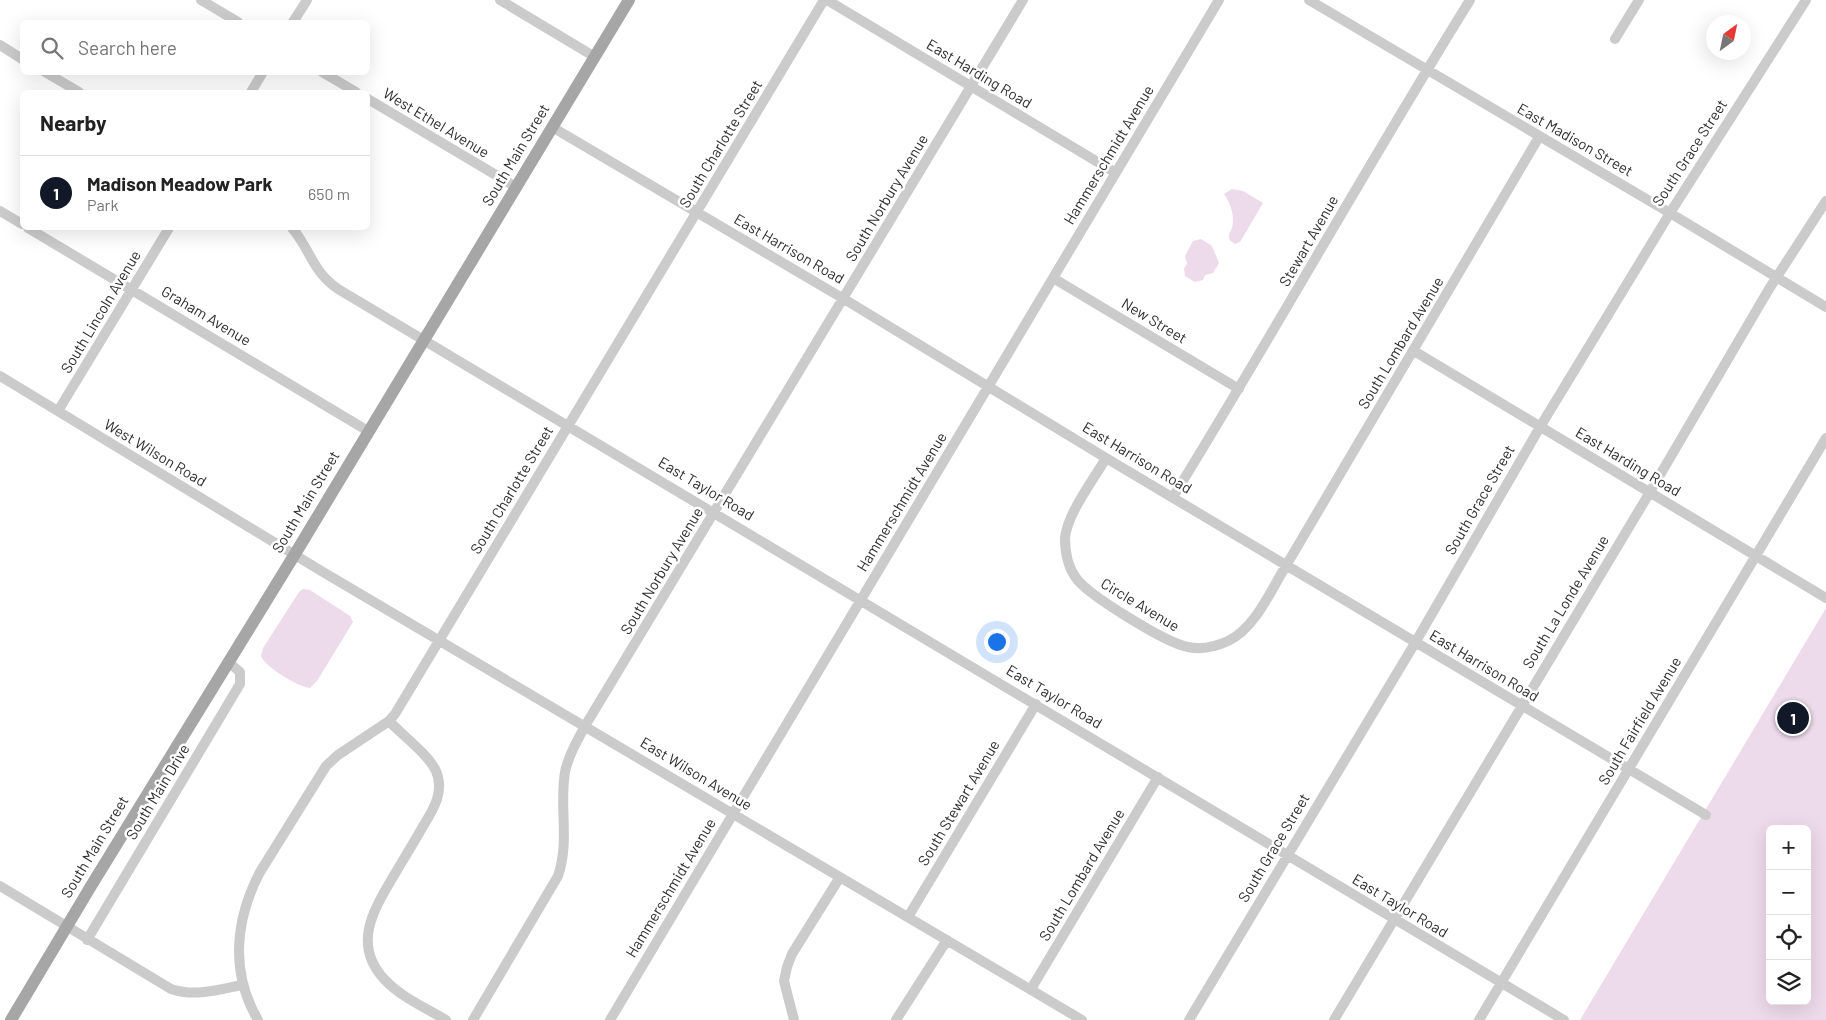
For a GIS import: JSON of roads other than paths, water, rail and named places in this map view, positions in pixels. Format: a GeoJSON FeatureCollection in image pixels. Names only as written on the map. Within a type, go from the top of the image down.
{"type":"FeatureCollection","features":[{"type":"Feature","properties":{"kind":"main road","name":"South Main Street"},"geometry":{"type":"LineString","coordinates":[[11,1020],[66,926],[295,554],[629,0]]}},
{"type":"Feature","properties":{"kind":"street"},"geometry":{"type":"LineString","coordinates":[[201,0],[235,20]]}},
{"type":"Feature","properties":{"kind":"street"},"geometry":{"type":"LineString","coordinates":[[294,20],[307,0]]}},
{"type":"Feature","properties":{"kind":"street"},"geometry":{"type":"LineString","coordinates":[[500,0],[595,57]]}},
{"type":"Feature","properties":{"kind":"street","name":"East Harding Road"},"geometry":{"type":"LineString","coordinates":[[825,0],[1116,173]]}},
{"type":"Feature","properties":{"kind":"street","name":"South Charlotte Street"},"geometry":{"type":"LineString","coordinates":[[242,986],[239,950],[241,924],[252,888],[260,872],[326,766],[338,755],[388,721],[440,639],[825,0]]}},
{"type":"Feature","properties":{"kind":"street","name":"South Norbury Avenue"},"geometry":{"type":"LineString","coordinates":[[474,1020],[558,876],[565,846],[565,771],[569,758],[585,726],[1023,0]]}},
{"type":"Feature","properties":{"kind":"street","name":"Hammerschmidt Avenue"},"geometry":{"type":"LineString","coordinates":[[610,1020],[1219,0]]}},
{"type":"Feature","properties":{"kind":"street","name":"East Madison Street"},"geometry":{"type":"LineString","coordinates":[[1309,0],[1826,307]]}},
{"type":"Feature","properties":{"kind":"street","name":"Stewart Avenue"},"geometry":{"type":"LineString","coordinates":[[1173,497],[1240,389],[1470,0]]}},
{"type":"Feature","properties":{"kind":"street"},"geometry":{"type":"LineString","coordinates":[[1616,38],[1639,0]]}},
{"type":"Feature","properties":{"kind":"street","name":"South Grace Street"},"geometry":{"type":"LineString","coordinates":[[1189,1020],[1415,643],[1540,426],[1670,213],[1806,0]]}},
{"type":"Feature","properties":{"kind":"street"},"geometry":{"type":"LineString","coordinates":[[0,45],[20,58]]}},
{"type":"Feature","properties":{"kind":"street"},"geometry":{"type":"LineString","coordinates":[[50,75],[76,90]]}},
{"type":"Feature","properties":{"kind":"street"},"geometry":{"type":"LineString","coordinates":[[252,90],[261,75]]}},
{"type":"Feature","properties":{"kind":"street"},"geometry":{"type":"LineString","coordinates":[[327,75],[353,90]]}},
{"type":"Feature","properties":{"kind":"street","name":"West Ethel Avenue"},"geometry":{"type":"LineString","coordinates":[[370,100],[516,187]]}},
{"type":"Feature","properties":{"kind":"street","name":"East Harrison Road"},"geometry":{"type":"LineString","coordinates":[[552,127],[844,299],[1106,458],[1396,629],[1415,643],[1706,815]]}},
{"type":"Feature","properties":{"kind":"street","name":"South Lombard Avenue"},"geometry":{"type":"LineString","coordinates":[[1287,564],[1539,137]]}},
{"type":"Feature","properties":{"kind":"street","name":"South La Londe Avenue"},"geometry":{"type":"LineString","coordinates":[[1334,1020],[1777,278],[1826,201]]}},
{"type":"Feature","properties":{"kind":"street"},"geometry":{"type":"LineString","coordinates":[[0,211],[20,223]]}},
{"type":"Feature","properties":{"kind":"street","name":"Graham Avenue"},"geometry":{"type":"LineString","coordinates":[[31,230],[368,431]]}},
{"type":"Feature","properties":{"kind":"street","name":"South Lincoln Avenue"},"geometry":{"type":"LineString","coordinates":[[58,411],[168,230]]}},
{"type":"Feature","properties":{"kind":"street","name":"East Taylor Road"},"geometry":{"type":"LineString","coordinates":[[294,230],[300,236],[312,263],[332,284],[1564,1020]]}},
{"type":"Feature","properties":{"kind":"street","name":"New Street"},"geometry":{"type":"LineString","coordinates":[[1054,278],[1240,389]]}},
{"type":"Feature","properties":{"kind":"street","name":"East Harding Road"},"geometry":{"type":"LineString","coordinates":[[1414,351],[1826,598]]}},
{"type":"Feature","properties":{"kind":"street","name":"West Wilson Road"},"geometry":{"type":"LineString","coordinates":[[0,376],[295,554]]}},
{"type":"Feature","properties":{"kind":"street","name":"South Fairfield Avenue"},"geometry":{"type":"LineString","coordinates":[[1479,1020],[1826,438]]}},
{"type":"Feature","properties":{"kind":"street","name":"Circle Avenue"},"geometry":{"type":"LineString","coordinates":[[1106,458],[1070,520],[1065,538],[1067,558],[1074,576],[1093,595],[1168,640],[1186,647],[1196,648],[1213,647],[1233,639],[1252,622],[1287,564]]}},
{"type":"Feature","properties":{"kind":"street","name":"East Wilson Avenue"},"geometry":{"type":"LineString","coordinates":[[295,554],[1082,1020]]}},
{"type":"Feature","properties":{"kind":"street","name":"South Main Drive"},"geometry":{"type":"LineString","coordinates":[[87,940],[240,684],[240,672],[228,662]]}},
{"type":"Feature","properties":{"kind":"street","name":"South Stewart Avenue"},"geometry":{"type":"LineString","coordinates":[[908,917],[1036,704]]}},
{"type":"Feature","properties":{"kind":"street"},"geometry":{"type":"LineString","coordinates":[[388,721],[431,763],[438,778],[439,792],[431,814],[373,911],[368,932],[369,952],[376,968],[390,985],[446,1020]]}},
{"type":"Feature","properties":{"kind":"street","name":"South Lombard Avenue"},"geometry":{"type":"LineString","coordinates":[[1031,990],[1158,777]]}},
{"type":"Feature","properties":{"kind":"street"},"geometry":{"type":"LineString","coordinates":[[794,1020],[784,981],[787,967],[792,954],[840,877]]}},
{"type":"Feature","properties":{"kind":"street"},"geometry":{"type":"LineString","coordinates":[[0,886],[162,985],[180,992],[199,993],[242,986],[258,1020]]}},
{"type":"Feature","properties":{"kind":"street"},"geometry":{"type":"LineString","coordinates":[[896,1020],[947,940]]}},
{"type":"Feature","properties":{"kind":"place","name":"Madison Meadow Park"},"geometry":{"type":"Point","coordinates":[1793,718]}}]}
